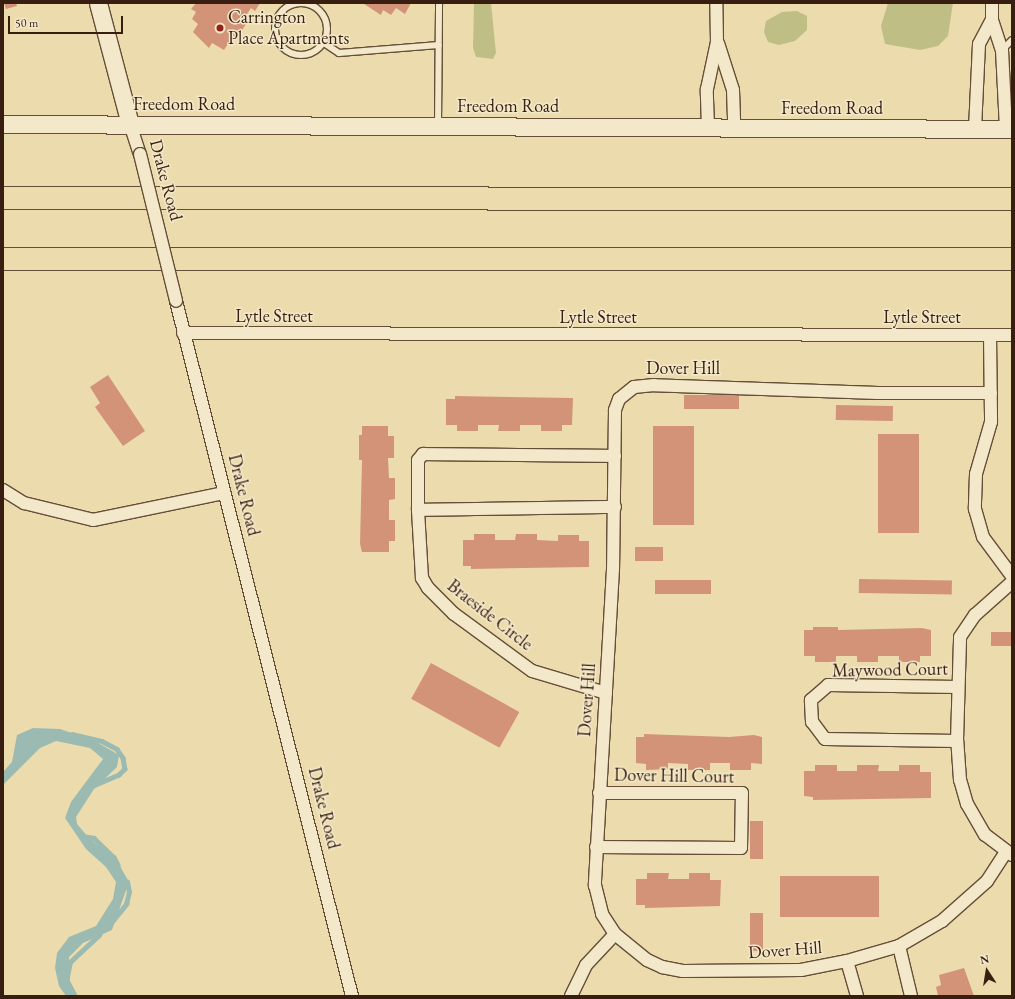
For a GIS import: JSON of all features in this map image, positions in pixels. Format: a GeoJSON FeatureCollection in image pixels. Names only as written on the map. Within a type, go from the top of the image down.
{"type":"FeatureCollection","features":[{"type":"Feature","properties":{"kind":"highway"},"geometry":{"type":"LineString","coordinates":[[3,198],[1012,199]]}},
{"type":"Feature","properties":{"kind":"highway"},"geometry":{"type":"LineString","coordinates":[[3,259],[1012,259]]}},
{"type":"Feature","properties":{"kind":"street","name":"Drake Road"},"geometry":{"type":"LineString","coordinates":[[98,3],[130,124],[140,154],[223,493],[352,996]]}},
{"type":"Feature","properties":{"kind":"street"},"geometry":{"type":"LineString","coordinates":[[708,127],[707,89],[717,42],[716,3]]}},
{"type":"Feature","properties":{"kind":"street"},"geometry":{"type":"LineString","coordinates":[[992,3],[992,20],[1002,50],[1009,129]]}},
{"type":"Feature","properties":{"kind":"street"},"geometry":{"type":"LineString","coordinates":[[975,129],[980,44],[992,20]]}},
{"type":"Feature","properties":{"kind":"street"},"geometry":{"type":"LineString","coordinates":[[717,42],[733,90],[734,127]]}},
{"type":"Feature","properties":{"kind":"street","name":"Freedom Road"},"geometry":{"type":"LineString","coordinates":[[3,124],[1009,129]]}},
{"type":"Feature","properties":{"kind":"street","name":"Lytle Street"},"geometry":{"type":"LineString","coordinates":[[183,333],[1012,335]]}},
{"type":"Feature","properties":{"kind":"street"},"geometry":{"type":"LineString","coordinates":[[990,335],[991,422],[976,474],[975,509],[983,537],[1012,576]]}},
{"type":"Feature","properties":{"kind":"street","name":"Dover Hill"},"geometry":{"type":"LineString","coordinates":[[991,393],[878,393],[765,386],[642,385],[625,392],[614,410],[614,507],[606,693],[594,869],[598,900],[615,934],[647,960],[684,971],[801,970],[848,961],[898,946],[942,921],[987,881],[1009,854]]}},
{"type":"Feature","properties":{"kind":"street","name":"Braeside Circle"},"geometry":{"type":"LineString","coordinates":[[606,693],[532,671],[454,614],[428,588],[422,578],[418,510],[418,460],[423,454],[615,456]]}},
{"type":"Feature","properties":{"kind":"street"},"geometry":{"type":"LineString","coordinates":[[3,490],[24,502],[93,520],[223,493]]}},
{"type":"Feature","properties":{"kind":"street"},"geometry":{"type":"LineString","coordinates":[[418,510],[614,507]]}},
{"type":"Feature","properties":{"kind":"street"},"geometry":{"type":"LineString","coordinates":[[1009,854],[986,835],[966,804],[960,780],[957,741],[957,687],[958,652],[965,626],[1012,582]]}},
{"type":"Feature","properties":{"kind":"street","name":"Maywood Court"},"geometry":{"type":"LineString","coordinates":[[957,687],[828,685],[811,700],[812,722],[825,739],[957,741]]}},
{"type":"Feature","properties":{"kind":"street","name":"Dover Hill Court"},"geometry":{"type":"LineString","coordinates":[[596,848],[741,848],[742,793],[599,793]]}},
{"type":"Feature","properties":{"kind":"street"},"geometry":{"type":"LineString","coordinates":[[571,996],[586,965],[615,934]]}},
{"type":"Feature","properties":{"kind":"street"},"geometry":{"type":"LineString","coordinates":[[898,946],[911,996]]}},
{"type":"Feature","properties":{"kind":"street"},"geometry":{"type":"LineString","coordinates":[[848,961],[857,996]]}},
{"type":"Feature","properties":{"kind":"lane"},"geometry":{"type":"LineString","coordinates":[[295,3],[315,6],[327,23],[324,43],[307,55],[287,52],[276,35],[279,15],[295,3]]}},
{"type":"Feature","properties":{"kind":"lane"},"geometry":{"type":"LineString","coordinates":[[438,126],[439,3]]}},
{"type":"Feature","properties":{"kind":"lane"},"geometry":{"type":"LineString","coordinates":[[1002,50],[1012,40]]}},
{"type":"Feature","properties":{"kind":"lane"},"geometry":{"type":"LineString","coordinates":[[324,43],[339,53],[439,45]]}},
{"type":"Feature","properties":{"kind":"shaded area"},"geometry":{"type":"Polygon","coordinates":[[[474,3],[491,3],[496,53],[493,59],[476,57],[473,48],[474,3]]]}},
{"type":"Feature","properties":{"kind":"shaded area"},"geometry":{"type":"Polygon","coordinates":[[[888,3],[953,3],[948,36],[938,46],[920,50],[885,44],[881,26],[888,3]]]}},
{"type":"Feature","properties":{"kind":"shaded area"},"geometry":{"type":"Polygon","coordinates":[[[797,11],[807,16],[807,30],[795,41],[779,45],[768,42],[764,32],[766,21],[782,12],[797,11]]]}},
{"type":"Feature","properties":{"kind":"water"},"geometry":{"type":"Polygon","coordinates":[[[33,728],[60,729],[95,741],[119,755],[117,767],[94,789],[76,817],[77,824],[89,838],[117,861],[129,882],[112,930],[83,943],[69,957],[70,981],[78,996],[66,996],[59,986],[55,968],[57,953],[69,937],[96,926],[113,899],[116,882],[106,867],[86,849],[65,818],[71,802],[103,759],[90,748],[56,741],[40,748],[3,785],[3,772],[12,762],[17,735],[33,728]]]}},
{"type":"Feature","properties":{"kind":"building"},"geometry":{"type":"Polygon","coordinates":[[[4,3],[16,3],[17,6],[6,9],[4,3]]]}},
{"type":"Feature","properties":{"kind":"building","name":"Carrington Place Apartments"},"geometry":{"type":"Polygon","coordinates":[[[196,3],[260,3],[255,11],[251,8],[243,20],[247,22],[237,39],[233,36],[224,50],[212,43],[209,48],[193,32],[198,24],[192,19],[196,12],[191,9],[196,3]]]}},
{"type":"Feature","properties":{"kind":"building","name":"Carrington Place Apartments"},"geometry":{"type":"Polygon","coordinates":[[[411,3],[405,14],[396,8],[391,15],[383,10],[381,15],[364,4],[411,3]]]}},
{"type":"Feature","properties":{"kind":"building"},"geometry":{"type":"Polygon","coordinates":[[[108,375],[145,431],[123,446],[95,407],[100,403],[90,387],[108,375]]]}},
{"type":"Feature","properties":{"kind":"building"},"geometry":{"type":"Polygon","coordinates":[[[684,395],[739,395],[739,409],[684,409],[684,395]]]}},
{"type":"Feature","properties":{"kind":"building"},"geometry":{"type":"Polygon","coordinates":[[[455,396],[573,398],[572,425],[562,425],[562,431],[541,431],[541,425],[520,425],[520,431],[498,431],[499,425],[478,425],[478,431],[457,431],[457,425],[446,425],[446,399],[455,399],[455,396]]]}},
{"type":"Feature","properties":{"kind":"building"},"geometry":{"type":"Polygon","coordinates":[[[836,405],[893,406],[893,421],[836,420],[836,405]]]}},
{"type":"Feature","properties":{"kind":"building"},"geometry":{"type":"Polygon","coordinates":[[[362,426],[388,426],[388,436],[394,436],[394,458],[388,458],[389,478],[395,478],[395,499],[389,500],[389,520],[395,520],[395,541],[389,541],[389,552],[362,552],[360,544],[362,460],[359,460],[359,435],[362,435],[362,426]]]}},
{"type":"Feature","properties":{"kind":"building"},"geometry":{"type":"Polygon","coordinates":[[[653,426],[694,426],[694,525],[653,525],[653,426]]]}},
{"type":"Feature","properties":{"kind":"building"},"geometry":{"type":"Polygon","coordinates":[[[878,434],[919,434],[919,533],[878,533],[878,434]]]}},
{"type":"Feature","properties":{"kind":"building"},"geometry":{"type":"Polygon","coordinates":[[[474,534],[495,534],[495,540],[515,540],[516,534],[537,534],[537,540],[558,541],[558,535],[579,535],[579,541],[589,541],[589,567],[471,569],[471,566],[463,566],[463,540],[474,540],[474,534]]]}},
{"type":"Feature","properties":{"kind":"building"},"geometry":{"type":"Polygon","coordinates":[[[635,547],[663,547],[663,561],[635,561],[635,547]]]}},
{"type":"Feature","properties":{"kind":"building"},"geometry":{"type":"Polygon","coordinates":[[[859,579],[952,581],[952,595],[859,593],[859,579]]]}},
{"type":"Feature","properties":{"kind":"building"},"geometry":{"type":"Polygon","coordinates":[[[655,580],[711,580],[711,594],[655,594],[655,580]]]}},
{"type":"Feature","properties":{"kind":"building"},"geometry":{"type":"Polygon","coordinates":[[[813,627],[838,627],[838,630],[922,628],[931,630],[931,656],[920,656],[920,662],[899,662],[899,656],[878,656],[878,662],[857,662],[857,656],[836,656],[836,662],[815,662],[815,656],[804,656],[804,630],[813,630],[813,627]]]}},
{"type":"Feature","properties":{"kind":"building"},"geometry":{"type":"Polygon","coordinates":[[[991,632],[1012,632],[1012,646],[991,646],[991,632]]]}},
{"type":"Feature","properties":{"kind":"building"},"geometry":{"type":"Polygon","coordinates":[[[431,663],[519,712],[499,748],[411,699],[431,663]]]}},
{"type":"Feature","properties":{"kind":"building"},"geometry":{"type":"Polygon","coordinates":[[[644,734],[729,737],[754,735],[762,737],[762,764],[751,763],[751,770],[730,770],[730,763],[710,763],[710,770],[688,770],[688,764],[668,763],[668,769],[646,770],[646,764],[636,763],[636,737],[644,737],[644,734]]]}},
{"type":"Feature","properties":{"kind":"building"},"geometry":{"type":"Polygon","coordinates":[[[815,765],[837,765],[837,771],[857,771],[857,765],[879,765],[878,771],[899,771],[899,765],[920,765],[920,772],[931,772],[931,798],[813,800],[813,797],[804,796],[804,771],[815,771],[815,765]]]}},
{"type":"Feature","properties":{"kind":"building"},"geometry":{"type":"Polygon","coordinates":[[[750,821],[763,821],[763,859],[750,859],[750,821]]]}},
{"type":"Feature","properties":{"kind":"building"},"geometry":{"type":"Polygon","coordinates":[[[647,873],[669,873],[668,879],[689,879],[689,873],[710,873],[710,880],[721,880],[720,906],[645,908],[645,905],[636,905],[636,879],[647,879],[647,873]]]}},
{"type":"Feature","properties":{"kind":"building"},"geometry":{"type":"Polygon","coordinates":[[[780,876],[879,876],[879,917],[780,917],[780,876]]]}},
{"type":"Feature","properties":{"kind":"building"},"geometry":{"type":"Polygon","coordinates":[[[750,913],[763,913],[763,951],[750,951],[750,913]]]}},
{"type":"Feature","properties":{"kind":"building"},"geometry":{"type":"Polygon","coordinates":[[[964,968],[974,996],[938,996],[936,987],[941,985],[939,975],[964,968]]]}},
{"type":"Feature","properties":{"kind":"waterway"},"geometry":{"type":"LineString","coordinates":[[72,734],[102,741],[117,749],[123,758],[125,769],[119,775],[95,785]]}},
{"type":"Feature","properties":{"kind":"waterway"},"geometry":{"type":"LineString","coordinates":[[82,836],[94,838],[114,857],[118,865]]}},
{"type":"Feature","properties":{"kind":"waterway"},"geometry":{"type":"LineString","coordinates":[[110,924],[126,904],[129,892],[127,882]]}},
{"type":"Feature","properties":{"kind":"waterway"},"geometry":{"type":"LineString","coordinates":[[67,977],[70,962],[99,935]]}},
{"type":"Feature","properties":{"kind":"place","name":"Carrington Place Apartments"},"geometry":{"type":"Point","coordinates":[220,28]}}]}
